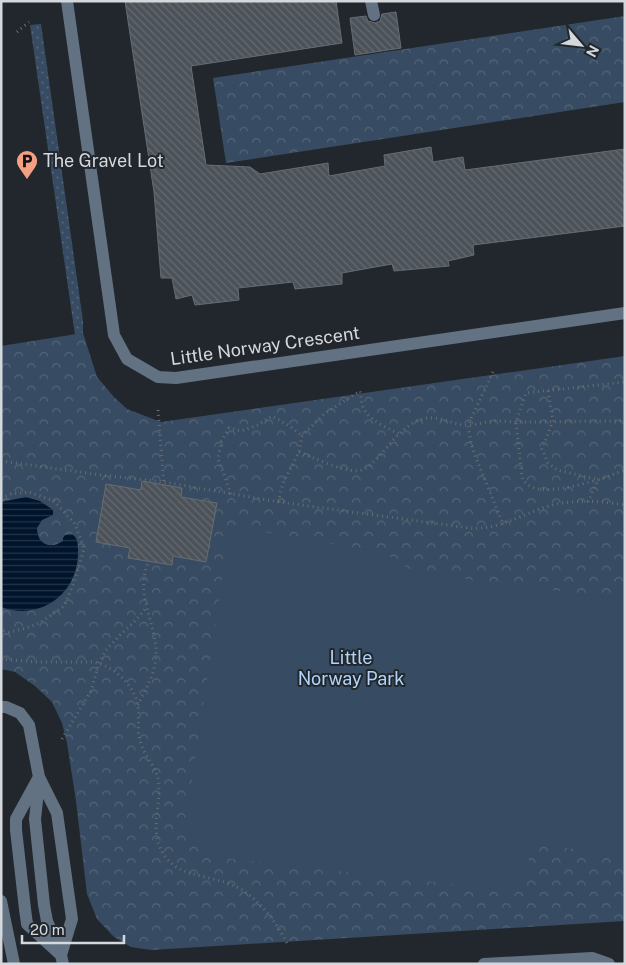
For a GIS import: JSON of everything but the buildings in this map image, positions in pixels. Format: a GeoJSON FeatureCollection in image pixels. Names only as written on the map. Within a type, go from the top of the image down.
{"type":"FeatureCollection","features":[{"type":"Feature","properties":{"kind":"street","name":"Little Norway Crescent"},"geometry":{"type":"LineString","coordinates":[[67,1],[114,335],[127,359],[158,377],[176,378],[625,313]]}},
{"type":"Feature","properties":{"kind":"street"},"geometry":{"type":"LineString","coordinates":[[371,1],[374,15]]}},
{"type":"Feature","properties":{"kind":"street"},"geometry":{"type":"LineString","coordinates":[[1,707],[6,707],[20,713],[29,725],[40,777],[57,813],[72,919],[62,959]]}},
{"type":"Feature","properties":{"kind":"street"},"geometry":{"type":"LineString","coordinates":[[40,777],[35,819],[44,905],[47,921],[62,959]]}},
{"type":"Feature","properties":{"kind":"street"},"geometry":{"type":"LineString","coordinates":[[40,777],[16,819],[25,909],[27,924],[62,959]]}},
{"type":"Feature","properties":{"kind":"street"},"geometry":{"type":"LineString","coordinates":[[1,901],[15,963]]}},
{"type":"Feature","properties":{"kind":"street"},"geometry":{"type":"LineString","coordinates":[[484,964],[592,958],[609,964]]}},
{"type":"Feature","properties":{"kind":"path"},"geometry":{"type":"LineString","coordinates":[[17,32],[29,22]]}},
{"type":"Feature","properties":{"kind":"path"},"geometry":{"type":"LineString","coordinates":[[493,372],[468,425],[476,458],[503,524]]}},
{"type":"Feature","properties":{"kind":"path"},"geometry":{"type":"LineString","coordinates":[[625,382],[526,392],[516,422],[522,477],[526,485],[550,490],[598,480],[625,470]]}},
{"type":"Feature","properties":{"kind":"path"},"geometry":{"type":"LineString","coordinates":[[548,390],[552,421],[542,450],[548,462],[558,470],[598,480]]}},
{"type":"Feature","properties":{"kind":"path"},"geometry":{"type":"LineString","coordinates":[[279,502],[284,481],[299,452],[302,436],[324,414],[360,391],[363,407],[370,416],[399,434]]}},
{"type":"Feature","properties":{"kind":"path"},"geometry":{"type":"LineString","coordinates":[[158,410],[164,484]]}},
{"type":"Feature","properties":{"kind":"path"},"geometry":{"type":"LineString","coordinates":[[231,494],[218,459],[221,442],[229,428],[241,430],[258,425],[272,416],[291,426],[302,436]]}},
{"type":"Feature","properties":{"kind":"path"},"geometry":{"type":"LineString","coordinates":[[299,452],[347,470],[363,470],[399,434],[413,423],[422,419],[442,419],[468,425],[494,421],[625,421]]}},
{"type":"Feature","properties":{"kind":"path"},"geometry":{"type":"LineString","coordinates":[[1,461],[279,502],[482,529],[569,502],[625,505]]}},
{"type":"Feature","properties":{"kind":"path"},"geometry":{"type":"LineString","coordinates":[[588,502],[598,480]]}},
{"type":"Feature","properties":{"kind":"path"},"geometry":{"type":"LineString","coordinates":[[1,498],[10,494],[29,492],[54,501],[75,524],[84,549],[64,606],[41,622],[27,628],[9,632],[1,630]]}},
{"type":"Feature","properties":{"kind":"path"},"geometry":{"type":"LineString","coordinates":[[138,705],[155,668],[156,657],[154,633],[144,587],[145,572],[150,561]]}},
{"type":"Feature","properties":{"kind":"path"},"geometry":{"type":"LineString","coordinates":[[62,739],[91,691],[98,663],[106,650],[147,607]]}},
{"type":"Feature","properties":{"kind":"path"},"geometry":{"type":"LineString","coordinates":[[1,659],[37,662],[98,663],[120,674],[132,690],[138,705],[138,736],[143,751],[154,768],[158,779],[159,798],[155,831],[159,846],[166,858],[178,869],[192,875],[233,885],[250,896],[265,911],[280,931],[288,946]]}},
{"type":"Feature","properties":{"kind":"green space"},"geometry":{"type":"Polygon","coordinates":[[[625,16],[625,102],[226,163],[213,78],[625,16]]]}},
{"type":"Feature","properties":{"kind":"green space"},"geometry":{"type":"Polygon","coordinates":[[[41,24],[83,321],[83,333],[75,335],[30,25],[41,24]]]}},
{"type":"Feature","properties":{"kind":"green space","name":"Little Norway Park"},"geometry":{"type":"Polygon","coordinates":[[[83,333],[97,377],[114,397],[127,409],[161,422],[625,356],[625,921],[151,950],[131,947],[114,937],[97,919],[87,894],[76,801],[62,723],[52,702],[35,686],[15,672],[1,669],[1,346],[83,333]]]}},
{"type":"Feature","properties":{"kind":"green space"},"geometry":{"type":"Polygon","coordinates":[[[230,526],[384,553],[416,573],[625,599],[625,855],[531,844],[524,892],[206,856],[184,834],[230,526]]]}},
{"type":"Feature","properties":{"kind":"shaded area"},"geometry":{"type":"Polygon","coordinates":[[[26,497],[40,501],[53,510],[53,515],[42,520],[37,528],[42,542],[49,545],[58,544],[63,541],[65,535],[72,534],[77,540],[77,566],[72,580],[65,591],[55,600],[43,607],[16,611],[1,607],[1,502],[26,497]]]}},
{"type":"Feature","properties":{"kind":"place","name":"The Gravel Lot"},"geometry":{"type":"Point","coordinates":[27,180]}}]}
